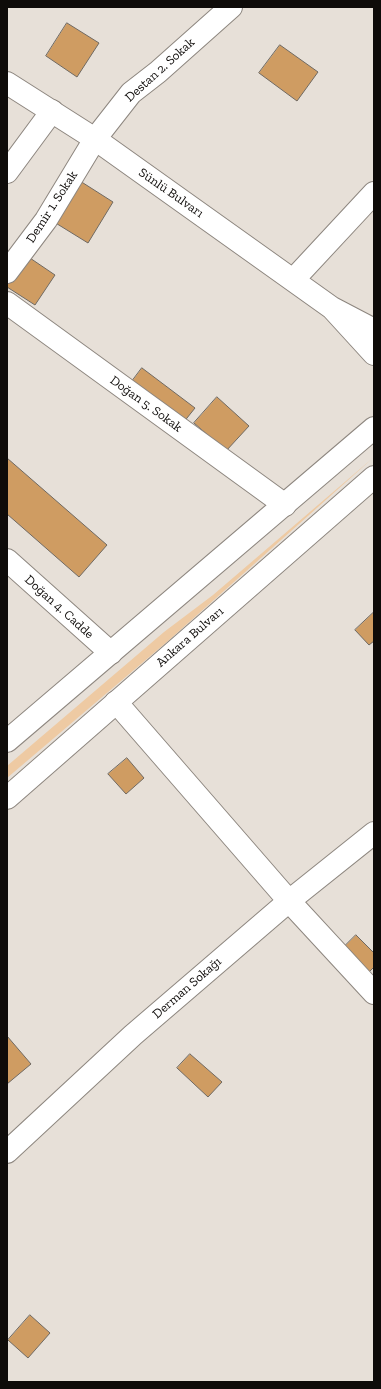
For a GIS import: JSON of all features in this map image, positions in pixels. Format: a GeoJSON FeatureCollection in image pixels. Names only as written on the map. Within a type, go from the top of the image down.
{"type":"FeatureCollection","features":[{"type":"Feature","properties":{"kind":"street","name":"Destan 2. Sokak"},"geometry":{"type":"LineString","coordinates":[[95,140],[131,93],[158,72],[231,7]]}},
{"type":"Feature","properties":{"kind":"street","name":"Sünlü Bulvarı"},"geometry":{"type":"LineString","coordinates":[[7,83],[95,140],[294,279],[332,308],[374,330]]}},
{"type":"Feature","properties":{"kind":"street"},"geometry":{"type":"LineString","coordinates":[[7,172],[52,111]]}},
{"type":"Feature","properties":{"kind":"street","name":"Demir 1. Sokak"},"geometry":{"type":"LineString","coordinates":[[7,272],[46,220],[95,140]]}},
{"type":"Feature","properties":{"kind":"street"},"geometry":{"type":"LineString","coordinates":[[294,279],[374,193]]}},
{"type":"Feature","properties":{"kind":"street","name":"Doğan 5. Sokak"},"geometry":{"type":"LineString","coordinates":[[7,303],[285,505]]}},
{"type":"Feature","properties":{"kind":"street","name":"Sünlü Bulvarı"},"geometry":{"type":"LineString","coordinates":[[332,308],[374,354]]}},
{"type":"Feature","properties":{"kind":"street"},"geometry":{"type":"LineString","coordinates":[[7,741],[374,428]]}},
{"type":"Feature","properties":{"kind":"street","name":"Ankara Bulvarı"},"geometry":{"type":"LineString","coordinates":[[7,798],[374,477]]}},
{"type":"Feature","properties":{"kind":"street","name":"Doğan 4. Cadde"},"geometry":{"type":"LineString","coordinates":[[7,560],[111,653]]}},
{"type":"Feature","properties":{"kind":"street"},"geometry":{"type":"LineString","coordinates":[[116,702],[289,901],[374,993]]}},
{"type":"Feature","properties":{"kind":"street","name":"Derman Sokağı"},"geometry":{"type":"LineString","coordinates":[[7,1152],[133,1035],[289,901],[374,833]]}},
{"type":"Feature","properties":{"kind":"shaded area"},"geometry":{"type":"Polygon","coordinates":[[[374,457],[168,641],[7,778],[7,766],[164,632],[213,595],[374,457]]]}},
{"type":"Feature","properties":{"kind":"building"},"geometry":{"type":"Polygon","coordinates":[[[67,23],[99,43],[77,77],[46,56],[67,23]]]}},
{"type":"Feature","properties":{"kind":"building"},"geometry":{"type":"Polygon","coordinates":[[[280,45],[318,72],[297,101],[259,73],[280,45]]]}},
{"type":"Feature","properties":{"kind":"building"},"geometry":{"type":"Polygon","coordinates":[[[80,181],[113,202],[88,243],[54,222],[80,181]]]}},
{"type":"Feature","properties":{"kind":"building"},"geometry":{"type":"Polygon","coordinates":[[[24,254],[55,275],[35,305],[7,287],[7,279],[24,254]]]}},
{"type":"Feature","properties":{"kind":"building"},"geometry":{"type":"Polygon","coordinates":[[[142,368],[195,408],[183,423],[130,384],[142,368]]]}},
{"type":"Feature","properties":{"kind":"building"},"geometry":{"type":"Polygon","coordinates":[[[217,397],[249,426],[226,451],[194,423],[217,397]]]}},
{"type":"Feature","properties":{"kind":"building"},"geometry":{"type":"Polygon","coordinates":[[[7,458],[107,545],[79,577],[7,514],[7,458]]]}},
{"type":"Feature","properties":{"kind":"building"},"geometry":{"type":"Polygon","coordinates":[[[374,612],[374,641],[369,645],[355,630],[374,612]]]}},
{"type":"Feature","properties":{"kind":"building"},"geometry":{"type":"Polygon","coordinates":[[[127,758],[144,778],[126,794],[108,774],[127,758]]]}},
{"type":"Feature","properties":{"kind":"building"},"geometry":{"type":"Polygon","coordinates":[[[356,935],[374,953],[374,967],[369,972],[344,947],[356,935]]]}},
{"type":"Feature","properties":{"kind":"building"},"geometry":{"type":"Polygon","coordinates":[[[7,1036],[31,1064],[7,1084],[7,1036]]]}},
{"type":"Feature","properties":{"kind":"building"},"geometry":{"type":"Polygon","coordinates":[[[190,1054],[222,1082],[208,1097],[177,1068],[190,1054]]]}},
{"type":"Feature","properties":{"kind":"building"},"geometry":{"type":"Polygon","coordinates":[[[30,1315],[50,1333],[28,1358],[8,1340],[30,1315]]]}}]}
